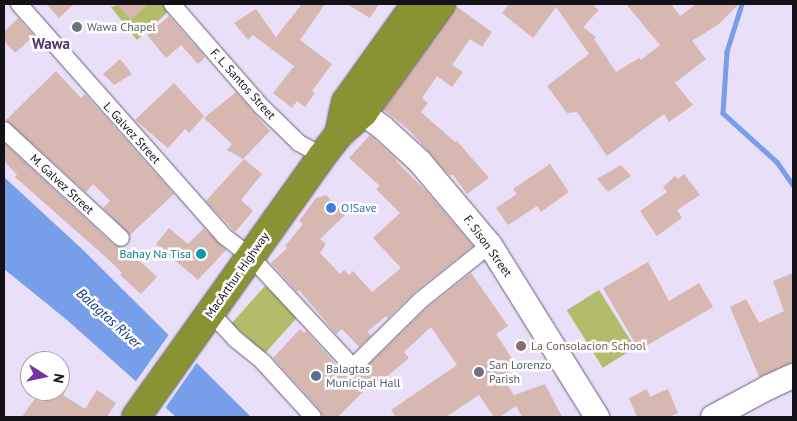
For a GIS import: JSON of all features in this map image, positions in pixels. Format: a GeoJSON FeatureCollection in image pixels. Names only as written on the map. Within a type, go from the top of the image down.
{"type":"FeatureCollection","features":[{"type":"Feature","properties":{"kind":"highway","name":"MacArthur Highway"},"geometry":{"type":"LineString","coordinates":[[136,417],[339,134],[416,4]]}},
{"type":"Feature","properties":{"kind":"highway","name":"MacArthur Highway"},"geometry":{"type":"LineString","coordinates":[[355,107],[404,53],[441,4]]}},
{"type":"Feature","properties":{"kind":"street","name":"L. Galvez Street"},"geometry":{"type":"LineString","coordinates":[[19,4],[224,236],[250,256],[353,367],[421,300],[490,245]]}},
{"type":"Feature","properties":{"kind":"street","name":"F. L. Santos Street"},"geometry":{"type":"LineString","coordinates":[[172,4],[261,106],[299,143],[322,156]]}},
{"type":"Feature","properties":{"kind":"street","name":"F. Sison Street"},"geometry":{"type":"LineString","coordinates":[[355,107],[382,127],[420,162],[490,245],[597,417]]}},
{"type":"Feature","properties":{"kind":"street","name":"M. Galvez Street"},"geometry":{"type":"LineString","coordinates":[[4,130],[121,238]]}},
{"type":"Feature","properties":{"kind":"street"},"geometry":{"type":"LineString","coordinates":[[206,319],[236,339],[263,362],[313,417]]}},
{"type":"Feature","properties":{"kind":"street"},"geometry":{"type":"LineString","coordinates":[[713,417],[793,376]]}},
{"type":"Feature","properties":{"kind":"green space"},"geometry":{"type":"Polygon","coordinates":[[[136,4],[166,4],[171,9],[137,40],[111,7],[118,5],[131,19],[141,10],[136,4]]]}},
{"type":"Feature","properties":{"kind":"green space"},"geometry":{"type":"Polygon","coordinates":[[[265,286],[298,316],[265,353],[232,323],[265,286]]]}},
{"type":"Feature","properties":{"kind":"green space"},"geometry":{"type":"Polygon","coordinates":[[[599,290],[635,348],[603,368],[567,310],[599,290]]]}},
{"type":"Feature","properties":{"kind":"water","name":"Balagtas River"},"geometry":{"type":"Polygon","coordinates":[[[4,177],[82,249],[251,417],[176,417],[67,320],[4,269],[4,177]]]}},
{"type":"Feature","properties":{"kind":"pier"},"geometry":{"type":"Polygon","coordinates":[[[170,333],[198,361],[164,410],[134,384],[170,333]]]}},
{"type":"Feature","properties":{"kind":"building"},"geometry":{"type":"Polygon","coordinates":[[[46,4],[74,4],[59,18],[46,4]]]}},
{"type":"Feature","properties":{"kind":"building"},"geometry":{"type":"Polygon","coordinates":[[[117,4],[148,4],[131,20],[117,4]]]}},
{"type":"Feature","properties":{"kind":"building"},"geometry":{"type":"Polygon","coordinates":[[[302,4],[325,4],[300,40],[332,64],[312,91],[315,93],[305,107],[297,101],[292,108],[273,93],[294,66],[253,35],[248,40],[234,23],[256,9],[276,37],[302,4]]]}},
{"type":"Feature","properties":{"kind":"building"},"geometry":{"type":"Polygon","coordinates":[[[347,4],[379,4],[370,18],[347,4]]]}},
{"type":"Feature","properties":{"kind":"building"},"geometry":{"type":"Polygon","coordinates":[[[509,4],[592,4],[599,10],[583,27],[596,37],[594,39],[616,72],[639,58],[641,60],[660,45],[626,4],[671,4],[680,16],[696,4],[739,4],[719,24],[692,41],[706,59],[675,83],[693,105],[669,122],[664,114],[607,156],[577,112],[567,113],[547,86],[589,54],[556,7],[533,38],[502,13],[509,4]]]}},
{"type":"Feature","properties":{"kind":"building"},"geometry":{"type":"Polygon","coordinates":[[[456,6],[492,32],[482,47],[470,39],[452,65],[463,72],[452,87],[437,76],[422,98],[428,103],[421,112],[455,142],[457,141],[489,178],[467,194],[453,175],[449,175],[409,130],[384,110],[456,6]]]}},
{"type":"Feature","properties":{"kind":"building"},"geometry":{"type":"Polygon","coordinates":[[[169,16],[205,57],[198,64],[181,45],[166,58],[147,35],[169,16]]]}},
{"type":"Feature","properties":{"kind":"building"},"geometry":{"type":"Polygon","coordinates":[[[18,18],[34,36],[15,53],[4,41],[4,32],[18,18]]]}},
{"type":"Feature","properties":{"kind":"building"},"geometry":{"type":"Polygon","coordinates":[[[120,59],[132,74],[114,85],[103,74],[120,59]]]}},
{"type":"Feature","properties":{"kind":"building"},"geometry":{"type":"Polygon","coordinates":[[[56,71],[81,98],[85,94],[174,194],[130,235],[103,208],[110,201],[93,184],[86,192],[6,120],[56,71]]]}},
{"type":"Feature","properties":{"kind":"building"},"geometry":{"type":"Polygon","coordinates":[[[174,83],[204,116],[189,133],[185,129],[168,148],[135,120],[174,83]]]}},
{"type":"Feature","properties":{"kind":"building"},"geometry":{"type":"Polygon","coordinates":[[[236,92],[270,131],[243,159],[227,150],[232,144],[204,118],[236,92]]]}},
{"type":"Feature","properties":{"kind":"building"},"geometry":{"type":"Polygon","coordinates":[[[370,135],[427,192],[473,246],[415,292],[388,318],[386,316],[367,332],[371,336],[359,347],[342,329],[336,334],[299,290],[297,292],[271,263],[287,248],[285,246],[303,224],[299,221],[316,198],[326,195],[345,215],[320,239],[326,244],[320,253],[340,274],[344,270],[349,275],[353,271],[372,292],[401,268],[373,238],[400,213],[376,189],[380,186],[349,158],[370,135]]]}},
{"type":"Feature","properties":{"kind":"building"},"geometry":{"type":"Polygon","coordinates":[[[4,143],[114,245],[125,247],[157,277],[141,294],[120,275],[122,273],[109,260],[15,177],[17,175],[4,161],[4,143]]]}},
{"type":"Feature","properties":{"kind":"building"},"geometry":{"type":"Polygon","coordinates":[[[244,159],[262,174],[241,200],[253,211],[235,232],[206,201],[244,159]]]}},
{"type":"Feature","properties":{"kind":"building"},"geometry":{"type":"Polygon","coordinates":[[[550,164],[569,192],[541,212],[537,206],[508,225],[496,208],[517,194],[513,189],[550,164]]]}},
{"type":"Feature","properties":{"kind":"building"},"geometry":{"type":"Polygon","coordinates":[[[621,165],[631,176],[608,192],[597,179],[621,165]]]}},
{"type":"Feature","properties":{"kind":"building"},"geometry":{"type":"Polygon","coordinates":[[[684,174],[700,195],[677,210],[682,218],[657,236],[640,211],[667,192],[663,187],[675,176],[678,179],[684,174]]]}},
{"type":"Feature","properties":{"kind":"building","name":"Bahay Na Tisa"},"geometry":{"type":"Polygon","coordinates":[[[169,228],[188,244],[204,228],[226,250],[198,280],[156,244],[169,228]]]}},
{"type":"Feature","properties":{"kind":"building"},"geometry":{"type":"Polygon","coordinates":[[[648,262],[669,301],[699,283],[713,307],[639,350],[603,288],[648,262]]]}},
{"type":"Feature","properties":{"kind":"building"},"geometry":{"type":"Polygon","coordinates":[[[471,273],[508,326],[496,334],[517,366],[502,377],[514,395],[545,384],[562,417],[522,417],[516,406],[500,417],[494,417],[479,395],[446,417],[396,417],[391,410],[457,365],[431,327],[404,352],[409,358],[379,383],[376,379],[338,417],[323,417],[320,410],[273,358],[300,329],[304,333],[306,331],[349,379],[356,377],[428,307],[471,273]]]}},
{"type":"Feature","properties":{"kind":"building"},"geometry":{"type":"Polygon","coordinates":[[[793,273],[793,362],[759,377],[730,307],[746,299],[759,323],[784,311],[773,281],[793,273]]]}},
{"type":"Feature","properties":{"kind":"building"},"geometry":{"type":"Polygon","coordinates":[[[647,389],[650,397],[668,389],[678,413],[669,417],[637,417],[629,398],[647,389]]]}},
{"type":"Feature","properties":{"kind":"building"},"geometry":{"type":"Polygon","coordinates":[[[97,390],[116,403],[107,417],[22,417],[33,401],[70,401],[70,399],[85,409],[97,390]]]}},
{"type":"Feature","properties":{"kind":"waterway"},"geometry":{"type":"LineString","coordinates":[[742,4],[727,52],[723,113],[777,162],[793,185]]}},
{"type":"Feature","properties":{"kind":"place","name":"Wawa Chapel"},"geometry":{"type":"Point","coordinates":[77,27]}},
{"type":"Feature","properties":{"kind":"place","name":"O!Save"},"geometry":{"type":"Point","coordinates":[331,208]}},
{"type":"Feature","properties":{"kind":"place","name":"Bahay Na Tisa"},"geometry":{"type":"Point","coordinates":[201,254]}},
{"type":"Feature","properties":{"kind":"place","name":"La Consolacion School"},"geometry":{"type":"Point","coordinates":[521,346]}},
{"type":"Feature","properties":{"kind":"place","name":"San Lorenzo Parish"},"geometry":{"type":"Point","coordinates":[479,372]}},
{"type":"Feature","properties":{"kind":"place","name":"Balagtas Municipal Hall"},"geometry":{"type":"Point","coordinates":[316,376]}},
{"type":"Feature","properties":{"kind":"district","name":"Wawa"},"geometry":{"type":"Point","coordinates":[51,44]}}]}
